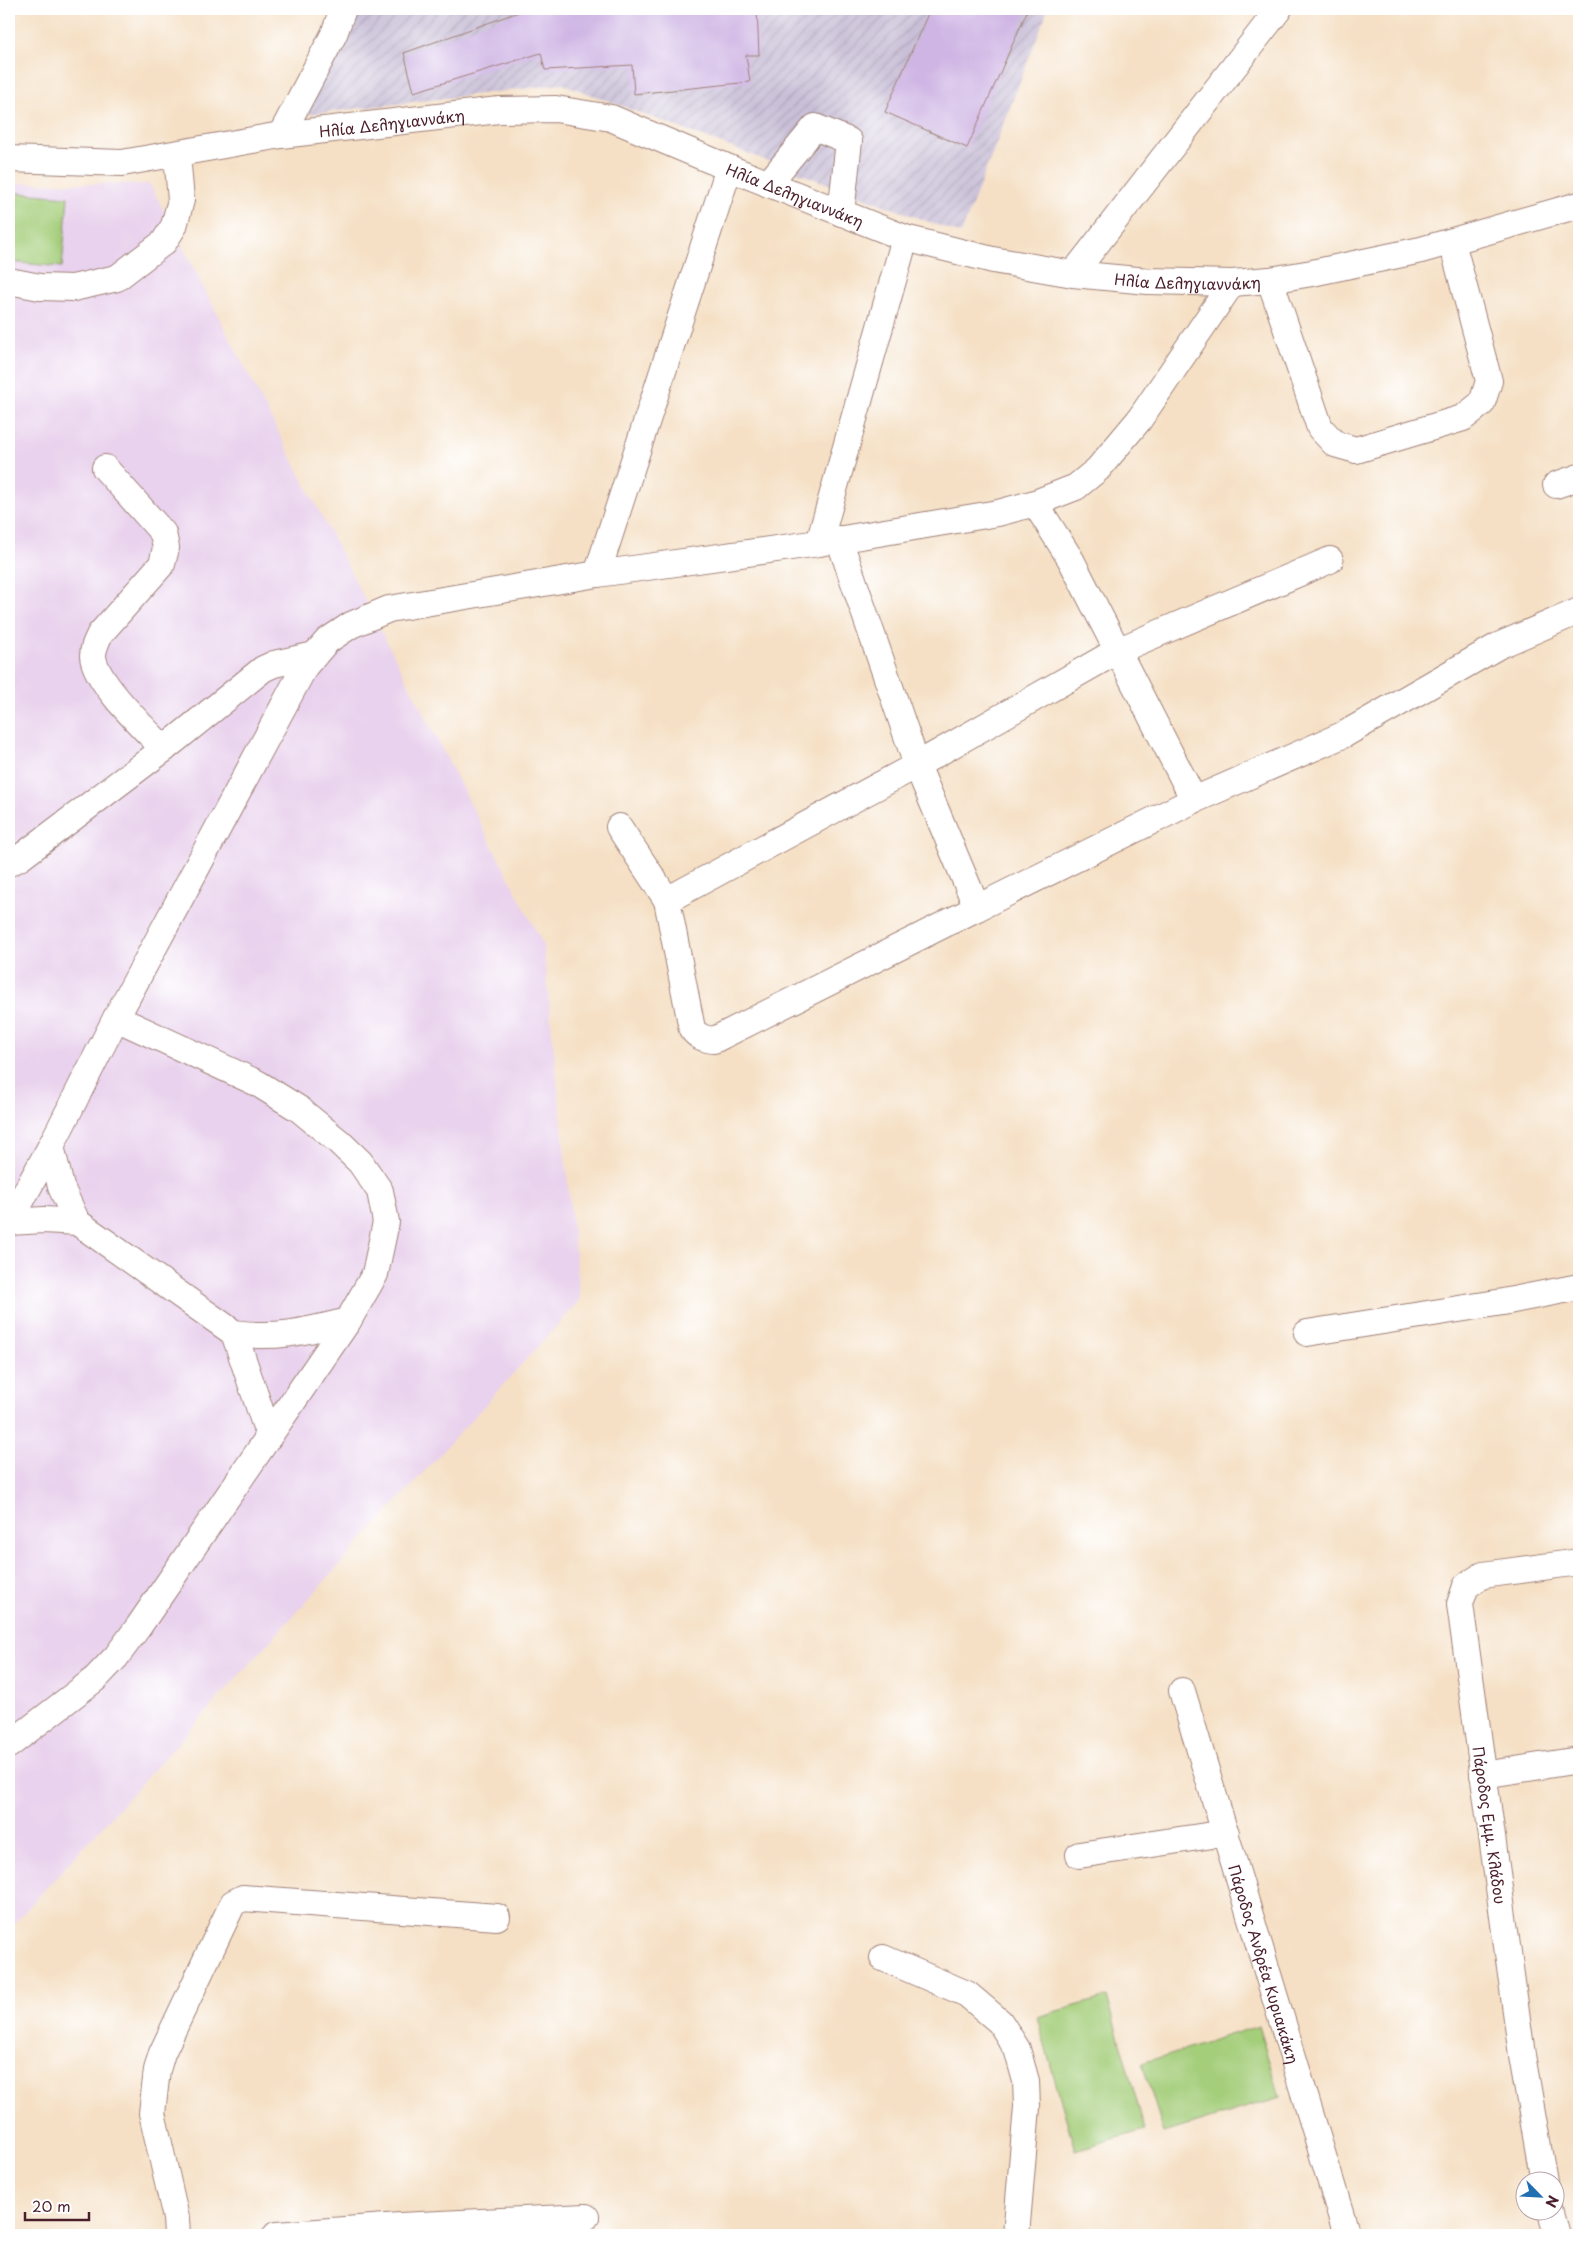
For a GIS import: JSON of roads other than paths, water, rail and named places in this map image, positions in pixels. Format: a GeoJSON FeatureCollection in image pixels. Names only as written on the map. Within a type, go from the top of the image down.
{"type":"FeatureCollection","features":[{"type":"Feature","properties":{"kind":"street"},"geometry":{"type":"LineString","coordinates":[[281,135],[334,34],[344,9]]}},
{"type":"Feature","properties":{"kind":"street"},"geometry":{"type":"LineString","coordinates":[[1073,274],[1279,9]]}},
{"type":"Feature","properties":{"kind":"street","name":"Ηλία Δεληγιαννάκη"},"geometry":{"type":"LineString","coordinates":[[9,158],[122,163],[177,155],[281,135],[499,110],[556,109],[611,118],[768,184],[905,238],[993,260],[1073,274],[1148,281],[1232,283],[1270,280],[1421,250],[1579,205]]}},
{"type":"Feature","properties":{"kind":"street"},"geometry":{"type":"LineString","coordinates":[[768,184],[815,127],[849,141],[841,212]]}},
{"type":"Feature","properties":{"kind":"street"},"geometry":{"type":"LineString","coordinates":[[9,282],[40,287],[73,288],[117,278],[164,242],[174,226],[181,200],[177,155]]}},
{"type":"Feature","properties":{"kind":"street"},"geometry":{"type":"LineString","coordinates":[[597,574],[729,168]]}},
{"type":"Feature","properties":{"kind":"street"},"geometry":{"type":"LineString","coordinates":[[905,238],[829,541],[917,765],[977,908]]}},
{"type":"Feature","properties":{"kind":"street"},"geometry":{"type":"LineString","coordinates":[[1270,280],[1320,428],[1335,444],[1356,450],[1463,418],[1482,402],[1489,381],[1452,242]]}},
{"type":"Feature","properties":{"kind":"street"},"geometry":{"type":"LineString","coordinates":[[9,1222],[305,666],[327,641],[351,625],[389,609],[597,574],[829,541],[998,513],[1035,503],[1076,487],[1098,469],[1139,420],[1232,283]]}},
{"type":"Feature","properties":{"kind":"street"},"geometry":{"type":"LineString","coordinates":[[105,468],[162,534],[166,548],[162,564],[100,634],[94,645],[93,657],[97,670],[108,686],[164,749]]}},
{"type":"Feature","properties":{"kind":"street"},"geometry":{"type":"LineString","coordinates":[[1035,503],[1071,560],[1194,800]]}},
{"type":"Feature","properties":{"kind":"street"},"geometry":{"type":"LineString","coordinates":[[667,900],[917,765],[1117,651],[1330,560]]}},
{"type":"Feature","properties":{"kind":"street"},"geometry":{"type":"LineString","coordinates":[[619,827],[667,900],[692,1029],[704,1039],[714,1040],[1194,800],[1345,734],[1498,646],[1579,611]]}},
{"type":"Feature","properties":{"kind":"street"},"geometry":{"type":"LineString","coordinates":[[9,863],[21,857],[164,749],[263,669],[274,664],[315,655]]}},
{"type":"Feature","properties":{"kind":"street"},"geometry":{"type":"LineString","coordinates":[[9,1745],[95,1680],[116,1656],[348,1321],[375,1274],[386,1222],[380,1191],[360,1162],[299,1108],[257,1083],[116,1018]]}},
{"type":"Feature","properties":{"kind":"street"},"geometry":{"type":"LineString","coordinates":[[51,1146],[61,1187],[76,1222]]}},
{"type":"Feature","properties":{"kind":"street"},"geometry":{"type":"LineString","coordinates":[[9,1222],[44,1220],[76,1222],[234,1333],[260,1337],[297,1333],[348,1321]]}},
{"type":"Feature","properties":{"kind":"street"},"geometry":{"type":"LineString","coordinates":[[1307,1332],[1503,1302],[1579,1287]]}},
{"type":"Feature","properties":{"kind":"street"},"geometry":{"type":"LineString","coordinates":[[234,1333],[269,1436]]}},
{"type":"Feature","properties":{"kind":"street","name":"Πάροδος Εμμ. Κλάδου"},"geometry":{"type":"LineString","coordinates":[[1542,2172],[1522,2055],[1460,1604],[1466,1586],[1483,1575],[1579,1562]]}},
{"type":"Feature","properties":{"kind":"street","name":"Πάροδος Ανδρέα Κυριακάκη"},"geometry":{"type":"LineString","coordinates":[[1182,1691],[1347,2235]]}},
{"type":"Feature","properties":{"kind":"street"},"geometry":{"type":"LineString","coordinates":[[1483,1775],[1579,1760]]}},
{"type":"Feature","properties":{"kind":"street"},"geometry":{"type":"LineString","coordinates":[[1079,1855],[1226,1833]]}},
{"type":"Feature","properties":{"kind":"street"},"geometry":{"type":"LineString","coordinates":[[177,2235],[176,2218],[152,2113],[153,2091],[162,2053],[233,1903],[238,1899],[251,1898],[497,1917]]}},
{"type":"Feature","properties":{"kind":"street"},"geometry":{"type":"LineString","coordinates":[[883,1958],[967,1994],[984,2006],[1000,2022],[1017,2049],[1026,2081],[1027,2107],[1016,2235]]}},
{"type":"Feature","properties":{"kind":"street"},"geometry":{"type":"LineString","coordinates":[[276,2235],[399,2230],[586,2217]]}},
{"type":"Feature","properties":{"kind":"street"},"geometry":{"type":"LineString","coordinates":[[1554,2222],[1557,2235]]}}]}
